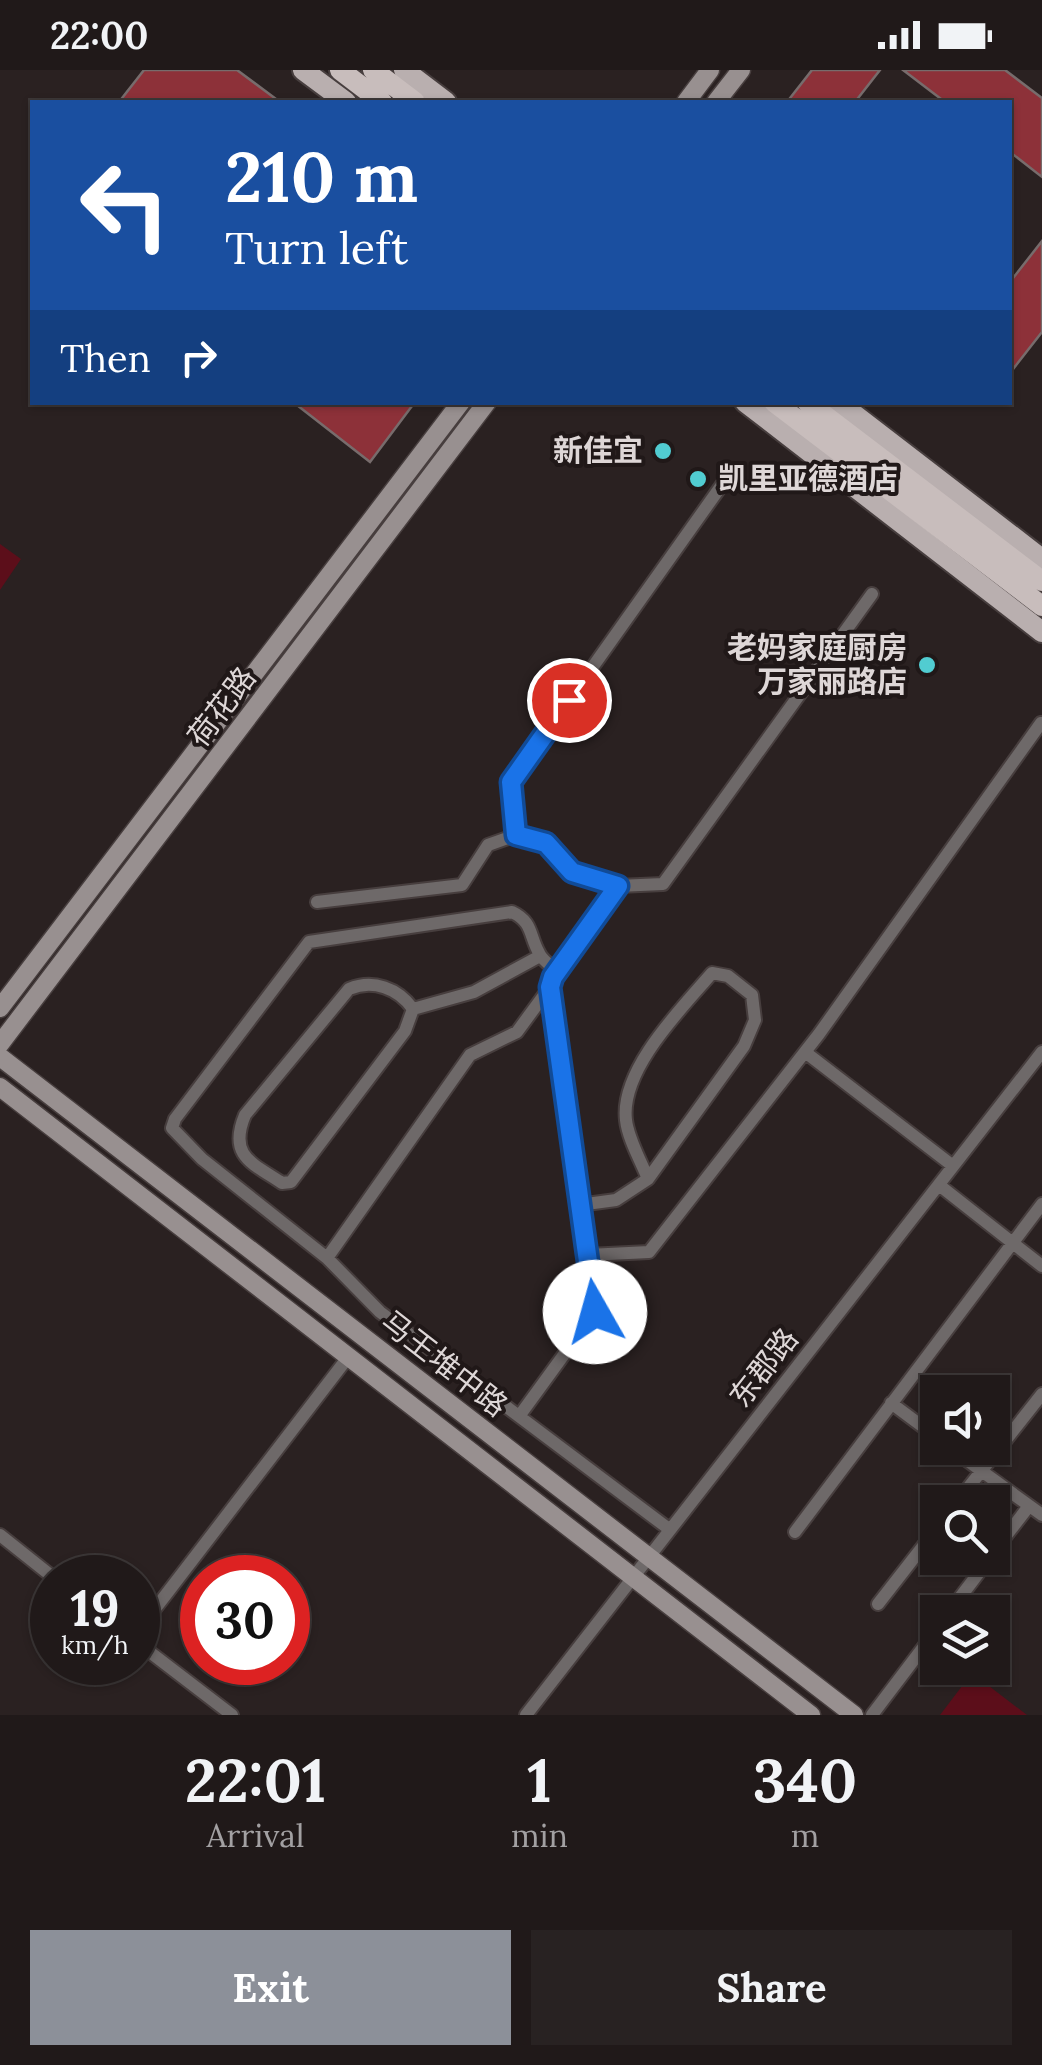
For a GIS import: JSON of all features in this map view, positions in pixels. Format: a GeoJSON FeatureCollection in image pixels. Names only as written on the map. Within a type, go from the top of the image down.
{"type":"FeatureCollection","features":[{"type":"Feature","properties":{"kind":"highway"},"geometry":{"type":"LineString","coordinates":[[340,70],[379,100]]}},
{"type":"Feature","properties":{"kind":"highway"},"geometry":{"type":"LineString","coordinates":[[372,70],[412,100]]}},
{"type":"Feature","properties":{"kind":"highway"},"geometry":{"type":"LineString","coordinates":[[778,405],[1042,606]]}},
{"type":"Feature","properties":{"kind":"highway"},"geometry":{"type":"LineString","coordinates":[[811,405],[1042,581]]}},
{"type":"Feature","properties":{"kind":"main road"},"geometry":{"type":"LineString","coordinates":[[302,70],[343,100]]}},
{"type":"Feature","properties":{"kind":"main road"},"geometry":{"type":"LineString","coordinates":[[404,70],[443,100]]}},
{"type":"Feature","properties":{"kind":"main road"},"geometry":{"type":"LineString","coordinates":[[688,100],[710,70]]}},
{"type":"Feature","properties":{"kind":"main road"},"geometry":{"type":"LineString","coordinates":[[718,100],[741,70]]}},
{"type":"Feature","properties":{"kind":"main road","name":"荷花路"},"geometry":{"type":"LineString","coordinates":[[0,1008],[460,405]]}},
{"type":"Feature","properties":{"kind":"main road","name":"荷花路"},"geometry":{"type":"LineString","coordinates":[[0,1044],[485,405]]}},
{"type":"Feature","properties":{"kind":"main road"},"geometry":{"type":"LineString","coordinates":[[749,405],[1042,632]]}},
{"type":"Feature","properties":{"kind":"main road"},"geometry":{"type":"LineString","coordinates":[[842,405],[1042,559]]}},
{"type":"Feature","properties":{"kind":"main road","name":"马王堆中路"},"geometry":{"type":"LineString","coordinates":[[0,1057],[854,1715]]}},
{"type":"Feature","properties":{"kind":"main road","name":"马王堆中路"},"geometry":{"type":"LineString","coordinates":[[0,1087],[811,1715]]}},
{"type":"Feature","properties":{"kind":"street"},"geometry":{"type":"LineString","coordinates":[[516,835],[511,782],[724,482]]}},
{"type":"Feature","properties":{"kind":"street"},"geometry":{"type":"LineString","coordinates":[[316,902],[462,885],[488,845],[516,835],[546,843],[572,872],[618,886],[662,884],[872,594]]}},
{"type":"Feature","properties":{"kind":"street"},"geometry":{"type":"LineString","coordinates":[[588,1255],[649,1252],[805,1052],[1042,723]]}},
{"type":"Feature","properties":{"kind":"street"},"geometry":{"type":"LineString","coordinates":[[327,1258],[470,1055],[517,1032],[618,886]]}},
{"type":"Feature","properties":{"kind":"street"},"geometry":{"type":"LineString","coordinates":[[557,971],[540,956],[531,927],[512,912],[309,942],[174,1119],[172,1128],[176,1136],[327,1258],[380,1312],[669,1529]]}},
{"type":"Feature","properties":{"kind":"street"},"geometry":{"type":"LineString","coordinates":[[413,1009],[474,992],[540,956]]}},
{"type":"Feature","properties":{"kind":"street"},"geometry":{"type":"LineString","coordinates":[[579,1206],[616,1200],[648,1180],[744,1046],[756,1020],[752,994],[728,976],[712,973],[664,1028],[626,1094],[626,1123],[648,1180]]}},
{"type":"Feature","properties":{"kind":"street"},"geometry":{"type":"LineString","coordinates":[[378,984],[402,997],[413,1009],[404,1031],[295,1179],[282,1183],[242,1154],[238,1138],[245,1116],[349,989],[378,984]]}},
{"type":"Feature","properties":{"kind":"street"},"geometry":{"type":"LineString","coordinates":[[520,1414],[595,1312],[550,987]]}},
{"type":"Feature","properties":{"kind":"street"},"geometry":{"type":"LineString","coordinates":[[805,1052],[953,1166]]}},
{"type":"Feature","properties":{"kind":"street","name":"东郡路"},"geometry":{"type":"LineString","coordinates":[[526,1715],[1042,1052]]}},
{"type":"Feature","properties":{"kind":"street"},"geometry":{"type":"LineString","coordinates":[[938,1185],[1042,1266]]}},
{"type":"Feature","properties":{"kind":"street"},"geometry":{"type":"LineString","coordinates":[[796,1532],[1012,1243],[1037,1222],[1042,1204]]}},
{"type":"Feature","properties":{"kind":"street"},"geometry":{"type":"LineString","coordinates":[[160,1602],[348,1356]]}},
{"type":"Feature","properties":{"kind":"street"},"geometry":{"type":"LineString","coordinates":[[971,1485],[1042,1394]]}},
{"type":"Feature","properties":{"kind":"street"},"geometry":{"type":"LineString","coordinates":[[891,1403],[920,1425]]}},
{"type":"Feature","properties":{"kind":"street"},"geometry":{"type":"LineString","coordinates":[[974,1465],[1042,1516]]}},
{"type":"Feature","properties":{"kind":"street"},"geometry":{"type":"LineString","coordinates":[[1010,1531],[1029,1506]]}},
{"type":"Feature","properties":{"kind":"street"},"geometry":{"type":"LineString","coordinates":[[0,1535],[30,1559]]}},
{"type":"Feature","properties":{"kind":"street"},"geometry":{"type":"LineString","coordinates":[[878,1604],[920,1550]]}},
{"type":"Feature","properties":{"kind":"street"},"geometry":{"type":"LineString","coordinates":[[872,1715],[920,1652]]}},
{"type":"Feature","properties":{"kind":"street"},"geometry":{"type":"LineString","coordinates":[[160,1660],[232,1715]]}},
{"type":"Feature","properties":{"kind":"shaded area"},"geometry":{"type":"Polygon","coordinates":[[[0,544],[21,559],[0,590],[0,544]]]}},
{"type":"Feature","properties":{"kind":"shaded area"},"geometry":{"type":"Polygon","coordinates":[[[963,1685],[988,1685],[1027,1715],[940,1715],[963,1685]]]}},
{"type":"Feature","properties":{"kind":"building"},"geometry":{"type":"Polygon","coordinates":[[[144,70],[237,70],[277,100],[121,100],[144,70]]]}},
{"type":"Feature","properties":{"kind":"building"},"geometry":{"type":"Polygon","coordinates":[[[812,70],[880,70],[857,100],[789,100],[812,70]]]}},
{"type":"Feature","properties":{"kind":"building"},"geometry":{"type":"Polygon","coordinates":[[[903,70],[1005,70],[1042,98],[1042,177],[1012,154],[1012,100],[942,100],[903,70]]]}},
{"type":"Feature","properties":{"kind":"building"},"geometry":{"type":"Polygon","coordinates":[[[1042,241],[1042,332],[1012,370],[1012,279],[1042,241]]]}},
{"type":"Feature","properties":{"kind":"building"},"geometry":{"type":"Polygon","coordinates":[[[297,405],[413,405],[370,462],[297,405]]]}},
{"type":"Feature","properties":{"kind":"place","name":"新佳宜"},"geometry":{"type":"Point","coordinates":[663,451]}},
{"type":"Feature","properties":{"kind":"place","name":"凯里亚德酒店"},"geometry":{"type":"Point","coordinates":[698,479]}},
{"type":"Feature","properties":{"kind":"place","name":"老妈家庭厨房 万家丽路店"},"geometry":{"type":"Point","coordinates":[927,665]}},
{"type":"Feature","properties":{"kind":"route"},"geometry":{"type":"LineString","coordinates":[[569,700],[511,782],[516,835],[546,843],[572,872],[618,886],[553,977],[550,987],[595,1312]]}}]}
